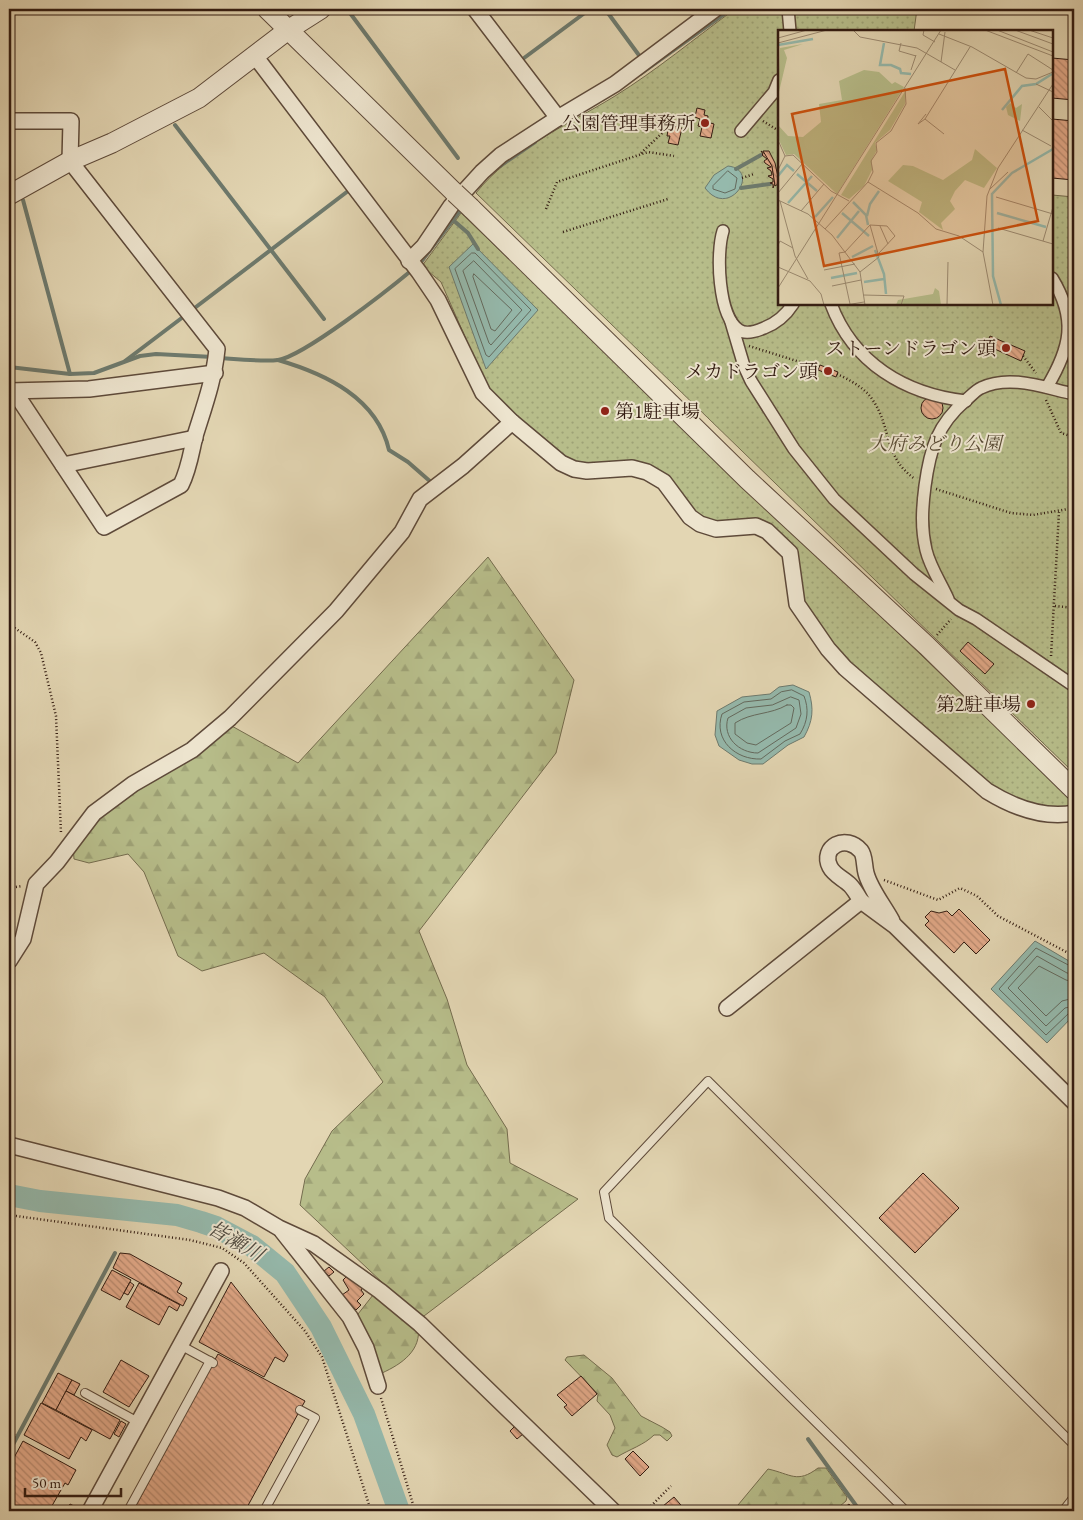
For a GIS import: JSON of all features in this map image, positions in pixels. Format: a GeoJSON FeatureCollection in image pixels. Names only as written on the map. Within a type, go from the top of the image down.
{"type":"FeatureCollection","features":[{"type":"Feature","properties":{"kind":"street"},"geometry":{"type":"LineString","coordinates":[[267,9],[747,479],[927,646],[1074,790]]}},
{"type":"Feature","properties":{"kind":"street"},"geometry":{"type":"LineString","coordinates":[[9,195],[70,161],[112,143],[199,98],[288,30],[321,9]]}},
{"type":"Feature","properties":{"kind":"street"},"geometry":{"type":"LineString","coordinates":[[475,9],[558,118]]}},
{"type":"Feature","properties":{"kind":"street"},"geometry":{"type":"LineString","coordinates":[[413,266],[451,206],[482,172],[501,155],[615,84],[715,9]]}},
{"type":"Feature","properties":{"kind":"street"},"geometry":{"type":"LineString","coordinates":[[788,9],[790,30]]}},
{"type":"Feature","properties":{"kind":"street"},"geometry":{"type":"LineString","coordinates":[[255,56],[438,300],[483,393],[512,422],[561,463],[574,469],[587,471],[632,468],[647,472],[664,482],[690,517],[700,524],[716,529],[756,526],[767,531],[790,553],[797,604],[828,649],[844,668],[987,791],[1006,803],[1040,814],[1074,814]]}},
{"type":"Feature","properties":{"kind":"street"},"geometry":{"type":"LineString","coordinates":[[741,131],[774,92],[778,82]]}},
{"type":"Feature","properties":{"kind":"street"},"geometry":{"type":"LineString","coordinates":[[9,121],[71,121],[70,161],[188,311],[216,362],[187,473],[181,484],[104,527],[63,464],[11,391]]}},
{"type":"Feature","properties":{"kind":"street"},"geometry":{"type":"LineString","coordinates":[[723,231],[719,242],[719,274],[744,366],[760,396],[794,449],[834,499],[914,574],[949,600],[959,610],[976,619],[1074,686]]}},
{"type":"Feature","properties":{"kind":"street"},"geometry":{"type":"LineString","coordinates":[[1044,386],[1059,365],[1070,328],[1063,298],[1053,280]]}},
{"type":"Feature","properties":{"kind":"street"},"geometry":{"type":"LineString","coordinates":[[731,322],[744,332],[755,331],[774,324],[785,315],[792,305]]}},
{"type":"Feature","properties":{"kind":"street"},"geometry":{"type":"LineString","coordinates":[[831,305],[847,338],[868,360],[891,377],[919,391],[966,400]]}},
{"type":"Feature","properties":{"kind":"street"},"geometry":{"type":"LineString","coordinates":[[11,391],[88,389],[216,362]]}},
{"type":"Feature","properties":{"kind":"street"},"geometry":{"type":"LineString","coordinates":[[949,600],[927,552],[922,526],[926,469],[935,440],[946,419],[981,388],[1017,382],[1044,386],[1074,394]]}},
{"type":"Feature","properties":{"kind":"street"},"geometry":{"type":"LineString","coordinates":[[9,961],[23,939],[36,884],[94,813],[133,784],[192,750],[230,718],[336,611],[402,532],[420,499],[463,466],[512,422]]}},
{"type":"Feature","properties":{"kind":"street"},"geometry":{"type":"LineString","coordinates":[[63,464],[195,438]]}},
{"type":"Feature","properties":{"kind":"street"},"geometry":{"type":"LineString","coordinates":[[895,926],[866,876],[863,852],[854,844],[847,842],[837,843],[830,852],[828,862],[831,870],[850,885],[861,901],[895,926],[1074,1102]]}},
{"type":"Feature","properties":{"kind":"street"},"geometry":{"type":"LineString","coordinates":[[727,1008],[861,901]]}},
{"type":"Feature","properties":{"kind":"street"},"geometry":{"type":"LineString","coordinates":[[9,1145],[218,1198],[245,1208],[279,1228],[314,1244],[380,1291],[414,1319],[613,1511]]}},
{"type":"Feature","properties":{"kind":"street"},"geometry":{"type":"LineString","coordinates":[[279,1228],[350,1317],[366,1348],[378,1386]]}},
{"type":"Feature","properties":{"kind":"street"},"geometry":{"type":"LineString","coordinates":[[90,1511],[221,1271]]}},
{"type":"Feature","properties":{"kind":"lane"},"geometry":{"type":"LineString","coordinates":[[906,1511],[609,1218],[604,1192],[708,1081],[1074,1444]]}},
{"type":"Feature","properties":{"kind":"lane"},"geometry":{"type":"LineString","coordinates":[[128,1511],[211,1362],[180,1345]]}},
{"type":"Feature","properties":{"kind":"lane"},"geometry":{"type":"LineString","coordinates":[[85,1393],[138,1422]]}},
{"type":"Feature","properties":{"kind":"lane"},"geometry":{"type":"LineString","coordinates":[[264,1511],[315,1418],[300,1410]]}},
{"type":"Feature","properties":{"kind":"lane"},"geometry":{"type":"LineString","coordinates":[[1063,1511],[1074,1497]]}},
{"type":"Feature","properties":{"kind":"path"},"geometry":{"type":"LineString","coordinates":[[752,119],[766,122],[778,130]]}},
{"type":"Feature","properties":{"kind":"path"},"geometry":{"type":"LineString","coordinates":[[640,154],[676,120],[681,120]]}},
{"type":"Feature","properties":{"kind":"path"},"geometry":{"type":"LineString","coordinates":[[546,209],[557,182],[648,152],[674,156]]}},
{"type":"Feature","properties":{"kind":"path"},"geometry":{"type":"LineString","coordinates":[[742,178],[754,174]]}},
{"type":"Feature","properties":{"kind":"path"},"geometry":{"type":"LineString","coordinates":[[563,232],[668,199]]}},
{"type":"Feature","properties":{"kind":"path"},"geometry":{"type":"LineString","coordinates":[[737,342],[819,368]]}},
{"type":"Feature","properties":{"kind":"path"},"geometry":{"type":"LineString","coordinates":[[1023,356],[1035,369],[1044,386],[1061,434],[1074,437]]}},
{"type":"Feature","properties":{"kind":"path"},"geometry":{"type":"LineString","coordinates":[[837,374],[845,378]]}},
{"type":"Feature","properties":{"kind":"path"},"geometry":{"type":"LineString","coordinates":[[1033,515],[1074,508]]}},
{"type":"Feature","properties":{"kind":"path"},"geometry":{"type":"LineString","coordinates":[[1050,668],[1055,606],[1058,512]]}},
{"type":"Feature","properties":{"kind":"path"},"geometry":{"type":"LineString","coordinates":[[1055,606],[1074,608]]}},
{"type":"Feature","properties":{"kind":"path"},"geometry":{"type":"LineString","coordinates":[[927,646],[959,610]]}},
{"type":"Feature","properties":{"kind":"path"},"geometry":{"type":"LineString","coordinates":[[9,624],[35,642],[41,653],[56,716],[63,853]]}},
{"type":"Feature","properties":{"kind":"path"},"geometry":{"type":"LineString","coordinates":[[866,876],[938,900],[960,888],[977,896],[998,916],[1074,956]]}},
{"type":"Feature","properties":{"kind":"path"},"geometry":{"type":"LineString","coordinates":[[9,1215],[190,1240],[222,1248],[244,1263],[305,1331],[322,1357],[370,1511]]}},
{"type":"Feature","properties":{"kind":"path"},"geometry":{"type":"LineString","coordinates":[[378,1386],[415,1511]]}},
{"type":"Feature","properties":{"kind":"path"},"geometry":{"type":"LineString","coordinates":[[646,1511],[671,1486]]}},
{"type":"Feature","properties":{"kind":"green space","name":"大府みどり公園"},"geometry":{"type":"Polygon","coordinates":[[[735,9],[917,9],[914,30],[778,30],[778,305],[1053,305],[1053,195],[1074,197],[1074,773],[476,193],[490,177],[523,151],[631,86],[735,9]]]}},
{"type":"Feature","properties":{"kind":"green space"},"geometry":{"type":"Polygon","coordinates":[[[461,213],[1074,802],[1074,809],[1029,807],[990,788],[832,647],[803,602],[796,568],[763,521],[714,525],[701,520],[666,479],[566,460],[495,399],[487,387],[441,282],[422,266],[461,213]]]}},
{"type":"Feature","properties":{"kind":"green space"},"geometry":{"type":"Polygon","coordinates":[[[488,557],[574,680],[556,753],[419,931],[447,999],[467,1065],[507,1129],[510,1163],[578,1199],[424,1316],[418,1316],[300,1205],[305,1179],[332,1131],[383,1082],[325,997],[264,953],[202,971],[178,956],[144,872],[128,854],[89,863],[74,859],[73,845],[99,815],[230,725],[298,763],[488,557]]]}},
{"type":"Feature","properties":{"kind":"green space"},"geometry":{"type":"Polygon","coordinates":[[[373,1295],[418,1326],[417,1342],[414,1349],[403,1361],[382,1373],[356,1321],[358,1314],[373,1295]]]}},
{"type":"Feature","properties":{"kind":"green space"},"geometry":{"type":"Polygon","coordinates":[[[584,1355],[612,1378],[641,1416],[670,1432],[672,1436],[667,1441],[660,1435],[654,1435],[617,1457],[612,1455],[607,1445],[615,1428],[610,1415],[597,1401],[598,1394],[565,1360],[567,1357],[584,1355]]]}},
{"type":"Feature","properties":{"kind":"green space"},"geometry":{"type":"Polygon","coordinates":[[[818,1468],[826,1468],[847,1497],[846,1501],[834,1511],[733,1511],[768,1469],[799,1477],[805,1476],[818,1468]]]}},
{"type":"Feature","properties":{"kind":"water"},"geometry":{"type":"Polygon","coordinates":[[[728,166],[738,169],[742,176],[742,183],[732,196],[724,199],[714,196],[705,188],[714,175],[728,166]]]}},
{"type":"Feature","properties":{"kind":"water"},"geometry":{"type":"Polygon","coordinates":[[[473,244],[538,310],[486,369],[449,267],[473,244]]]}},
{"type":"Feature","properties":{"kind":"water"},"geometry":{"type":"Polygon","coordinates":[[[793,685],[809,692],[811,698],[811,720],[804,737],[788,745],[763,764],[752,764],[739,760],[719,746],[715,735],[717,711],[742,697],[770,694],[779,687],[793,685]]]}},
{"type":"Feature","properties":{"kind":"water"},"geometry":{"type":"Polygon","coordinates":[[[1035,941],[1074,964],[1074,1015],[1047,1043],[991,989],[1035,941]]]}},
{"type":"Feature","properties":{"kind":"building"},"geometry":{"type":"Polygon","coordinates":[[[1053,58],[1074,60],[1074,100],[1053,98],[1053,58]]]}},
{"type":"Feature","properties":{"kind":"building","name":"公園管理事務所"},"geometry":{"type":"Polygon","coordinates":[[[697,108],[705,110],[704,115],[708,116],[707,122],[714,124],[711,138],[700,136],[702,127],[698,126],[700,119],[695,117],[697,108]]]}},
{"type":"Feature","properties":{"kind":"building"},"geometry":{"type":"Polygon","coordinates":[[[1053,119],[1074,121],[1074,180],[1053,178],[1053,119]]]}},
{"type":"Feature","properties":{"kind":"building"},"geometry":{"type":"Polygon","coordinates":[[[673,126],[682,128],[678,145],[668,143],[670,136],[667,136],[668,130],[671,131],[673,126]]]}},
{"type":"Feature","properties":{"kind":"building"},"geometry":{"type":"Polygon","coordinates":[[[761,151],[768,156],[772,166],[775,183],[773,188],[773,184],[770,183],[773,182],[773,179],[768,176],[772,175],[771,171],[767,168],[771,167],[765,163],[764,161],[767,159],[762,155],[761,151]]]}},
{"type":"Feature","properties":{"kind":"building"},"geometry":{"type":"Polygon","coordinates":[[[763,151],[769,151],[775,163],[778,184],[775,186],[772,166],[763,151]]]}},
{"type":"Feature","properties":{"kind":"building","name":"ストーンドラゴン頭"},"geometry":{"type":"Polygon","coordinates":[[[990,336],[1025,351],[1021,361],[986,345],[990,336]]]}},
{"type":"Feature","properties":{"kind":"building"},"geometry":{"type":"Polygon","coordinates":[[[1074,351],[1074,383],[1066,354],[1074,351]]]}},
{"type":"Feature","properties":{"kind":"building","name":"メカドラゴン頭"},"geometry":{"type":"Polygon","coordinates":[[[820,365],[838,372],[836,377],[818,370],[820,365]]]}},
{"type":"Feature","properties":{"kind":"building"},"geometry":{"type":"Polygon","coordinates":[[[932,397],[940,400],[943,408],[940,416],[932,419],[924,416],[921,408],[924,400],[932,397]]]}},
{"type":"Feature","properties":{"kind":"building"},"geometry":{"type":"Polygon","coordinates":[[[968,642],[994,664],[985,674],[960,651],[968,642]]]}},
{"type":"Feature","properties":{"kind":"building"},"geometry":{"type":"Polygon","coordinates":[[[959,909],[990,940],[976,954],[964,942],[954,953],[925,925],[929,921],[925,917],[931,911],[939,913],[947,911],[952,916],[959,909]]]}},
{"type":"Feature","properties":{"kind":"building"},"geometry":{"type":"Polygon","coordinates":[[[923,1173],[959,1208],[915,1253],[879,1218],[923,1173]]]}},
{"type":"Feature","properties":{"kind":"building"},"geometry":{"type":"Polygon","coordinates":[[[120,1253],[130,1254],[182,1283],[177,1292],[187,1298],[183,1306],[113,1268],[120,1253]]]}},
{"type":"Feature","properties":{"kind":"building"},"geometry":{"type":"Polygon","coordinates":[[[329,1267],[334,1272],[329,1276],[324,1271],[329,1267]]]}},
{"type":"Feature","properties":{"kind":"building"},"geometry":{"type":"Polygon","coordinates":[[[112,1270],[131,1280],[120,1300],[101,1290],[112,1270]]]}},
{"type":"Feature","properties":{"kind":"building"},"geometry":{"type":"Polygon","coordinates":[[[348,1275],[359,1286],[361,1284],[363,1287],[361,1290],[364,1294],[357,1301],[361,1305],[356,1310],[342,1295],[349,1290],[343,1280],[348,1275]]]}},
{"type":"Feature","properties":{"kind":"building"},"geometry":{"type":"Polygon","coordinates":[[[130,1282],[134,1285],[128,1295],[124,1293],[130,1282]]]}},
{"type":"Feature","properties":{"kind":"building"},"geometry":{"type":"Polygon","coordinates":[[[231,1282],[288,1355],[284,1362],[275,1357],[264,1377],[199,1342],[231,1282]]]}},
{"type":"Feature","properties":{"kind":"building"},"geometry":{"type":"Polygon","coordinates":[[[139,1283],[180,1305],[177,1311],[169,1306],[159,1325],[126,1307],[139,1283]]]}},
{"type":"Feature","properties":{"kind":"building"},"geometry":{"type":"Polygon","coordinates":[[[218,1354],[305,1401],[245,1511],[133,1511],[218,1354]]]}},
{"type":"Feature","properties":{"kind":"building"},"geometry":{"type":"Polygon","coordinates":[[[121,1360],[149,1376],[129,1407],[103,1392],[121,1360]]]}},
{"type":"Feature","properties":{"kind":"building"},"geometry":{"type":"Polygon","coordinates":[[[58,1373],[72,1380],[56,1410],[42,1403],[58,1373]]]}},
{"type":"Feature","properties":{"kind":"building"},"geometry":{"type":"Polygon","coordinates":[[[581,1376],[597,1394],[572,1416],[564,1407],[567,1405],[557,1395],[581,1376]]]}},
{"type":"Feature","properties":{"kind":"building"},"geometry":{"type":"Polygon","coordinates":[[[72,1380],[80,1384],[74,1395],[66,1391],[72,1380]]]}},
{"type":"Feature","properties":{"kind":"building"},"geometry":{"type":"Polygon","coordinates":[[[66,1391],[120,1420],[110,1439],[56,1410],[66,1391]]]}},
{"type":"Feature","properties":{"kind":"building"},"geometry":{"type":"Polygon","coordinates":[[[41,1403],[92,1430],[86,1441],[81,1437],[69,1459],[24,1435],[41,1403]]]}},
{"type":"Feature","properties":{"kind":"building"},"geometry":{"type":"Polygon","coordinates":[[[121,1421],[126,1424],[119,1437],[114,1434],[121,1421]]]}},
{"type":"Feature","properties":{"kind":"building"},"geometry":{"type":"Polygon","coordinates":[[[515,1426],[523,1434],[517,1439],[510,1431],[515,1426]]]}},
{"type":"Feature","properties":{"kind":"building"},"geometry":{"type":"Polygon","coordinates":[[[9,1431],[15,1434],[9,1445],[9,1431]]]}},
{"type":"Feature","properties":{"kind":"building"},"geometry":{"type":"Polygon","coordinates":[[[23,1441],[76,1470],[68,1485],[65,1483],[49,1511],[9,1511],[9,1467],[23,1441]]]}},
{"type":"Feature","properties":{"kind":"building"},"geometry":{"type":"Polygon","coordinates":[[[633,1451],[649,1467],[640,1476],[625,1459],[633,1451]]]}},
{"type":"Feature","properties":{"kind":"building"},"geometry":{"type":"Polygon","coordinates":[[[674,1497],[686,1511],[657,1511],[674,1497]]]}},
{"type":"Feature","properties":{"kind":"building"},"geometry":{"type":"Polygon","coordinates":[[[70,1504],[78,1508],[76,1511],[65,1511],[70,1504]]]}},
{"type":"Feature","properties":{"kind":"building"},"geometry":{"type":"Polygon","coordinates":[[[849,1504],[855,1511],[840,1511],[849,1504]]]}},
{"type":"Feature","properties":{"kind":"waterway"},"geometry":{"type":"LineString","coordinates":[[347,9],[458,158]]}},
{"type":"Feature","properties":{"kind":"waterway"},"geometry":{"type":"LineString","coordinates":[[520,61],[590,9]]}},
{"type":"Feature","properties":{"kind":"waterway"},"geometry":{"type":"LineString","coordinates":[[605,9],[641,58]]}},
{"type":"Feature","properties":{"kind":"waterway"},"geometry":{"type":"LineString","coordinates":[[640,74],[731,9]]}},
{"type":"Feature","properties":{"kind":"waterway"},"geometry":{"type":"LineString","coordinates":[[175,125],[324,319]]}},
{"type":"Feature","properties":{"kind":"waterway"},"geometry":{"type":"LineString","coordinates":[[500,166],[535,142]]}},
{"type":"Feature","properties":{"kind":"waterway"},"geometry":{"type":"LineString","coordinates":[[736,169],[761,155]]}},
{"type":"Feature","properties":{"kind":"waterway"},"geometry":{"type":"LineString","coordinates":[[741,188],[770,184]]}},
{"type":"Feature","properties":{"kind":"waterway"},"geometry":{"type":"LineString","coordinates":[[192,310],[352,188]]}},
{"type":"Feature","properties":{"kind":"waterway"},"geometry":{"type":"LineString","coordinates":[[23,200],[70,374]]}},
{"type":"Feature","properties":{"kind":"waterway"},"geometry":{"type":"LineString","coordinates":[[418,266],[462,208]]}},
{"type":"Feature","properties":{"kind":"waterway"},"geometry":{"type":"LineString","coordinates":[[453,220],[468,233],[478,249]]}},
{"type":"Feature","properties":{"kind":"waterway"},"geometry":{"type":"LineString","coordinates":[[220,358],[272,361],[290,356],[346,321],[412,270]]}},
{"type":"Feature","properties":{"kind":"waterway"},"geometry":{"type":"LineString","coordinates":[[125,361],[187,314]]}},
{"type":"Feature","properties":{"kind":"waterway"},"geometry":{"type":"LineString","coordinates":[[9,367],[70,374],[94,373],[140,356],[156,354],[213,357]]}},
{"type":"Feature","properties":{"kind":"waterway"},"geometry":{"type":"LineString","coordinates":[[278,360],[331,381],[361,402],[383,432],[389,450],[408,462],[432,483]]}},
{"type":"Feature","properties":{"kind":"waterway","name":"皆瀬川"},"geometry":{"type":"LineString","coordinates":[[9,1195],[40,1201],[177,1215],[216,1227],[252,1246],[285,1273],[321,1327],[364,1414],[399,1511]]}},
{"type":"Feature","properties":{"kind":"waterway"},"geometry":{"type":"LineString","coordinates":[[9,1452],[115,1253]]}},
{"type":"Feature","properties":{"kind":"waterway"},"geometry":{"type":"LineString","coordinates":[[808,1439],[860,1511]]}},
{"type":"Feature","properties":{"kind":"place","name":"公園管理事務所"},"geometry":{"type":"Point","coordinates":[705,123]}},
{"type":"Feature","properties":{"kind":"place","name":"ストーンドラゴン頭"},"geometry":{"type":"Point","coordinates":[1006,348]}},
{"type":"Feature","properties":{"kind":"place","name":"メカドラゴン頭"},"geometry":{"type":"Point","coordinates":[828,371]}},
{"type":"Feature","properties":{"kind":"place","name":"第1駐車場"},"geometry":{"type":"Point","coordinates":[605,411]}},
{"type":"Feature","properties":{"kind":"place","name":"第2駐車場"},"geometry":{"type":"Point","coordinates":[1031,704]}}]}
